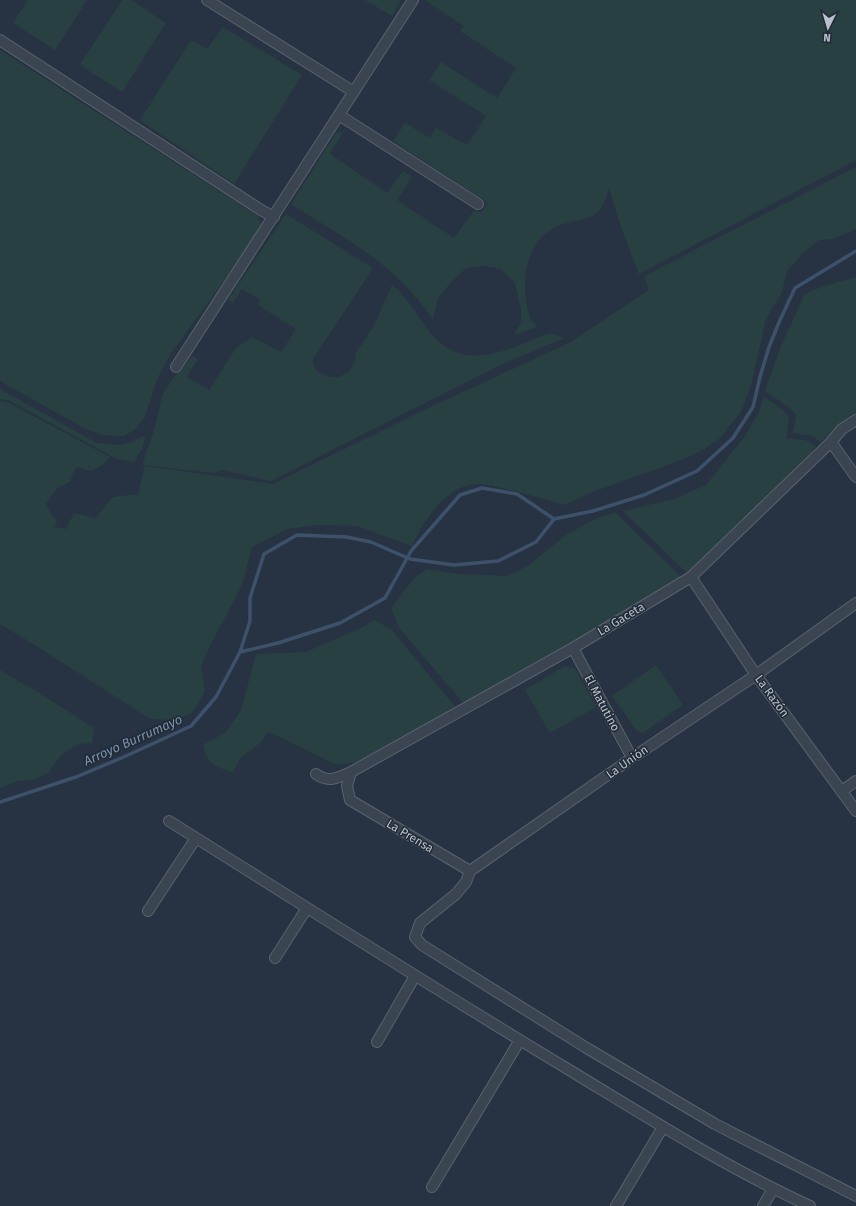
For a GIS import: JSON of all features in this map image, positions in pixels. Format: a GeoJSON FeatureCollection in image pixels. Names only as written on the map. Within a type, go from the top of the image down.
{"type":"FeatureCollection","features":[{"type":"Feature","properties":{"kind":"street"},"geometry":{"type":"LineString","coordinates":[[207,0],[354,92]]}},
{"type":"Feature","properties":{"kind":"street"},"geometry":{"type":"LineString","coordinates":[[176,367],[413,0]]}},
{"type":"Feature","properties":{"kind":"street"},"geometry":{"type":"LineString","coordinates":[[0,40],[274,217]]}},
{"type":"Feature","properties":{"kind":"street"},"geometry":{"type":"LineString","coordinates":[[339,115],[478,204]]}},
{"type":"Feature","properties":{"kind":"street","name":"La Gaceta"},"geometry":{"type":"LineString","coordinates":[[316,774],[326,780],[336,779],[351,772],[573,648],[691,577],[831,442],[842,429],[856,420]]}},
{"type":"Feature","properties":{"kind":"street"},"geometry":{"type":"LineString","coordinates":[[831,442],[856,477]]}},
{"type":"Feature","properties":{"kind":"street","name":"La Razón"},"geometry":{"type":"LineString","coordinates":[[691,577],[756,674],[856,811]]}},
{"type":"Feature","properties":{"kind":"street","name":"La Unión"},"geometry":{"type":"LineString","coordinates":[[856,603],[756,674],[470,871],[466,882],[456,894],[420,923],[415,937],[422,945],[585,1047],[715,1124],[856,1196]]}},
{"type":"Feature","properties":{"kind":"street","name":"El Matutino"},"geometry":{"type":"LineString","coordinates":[[573,648],[632,758]]}},
{"type":"Feature","properties":{"kind":"street","name":"La Prensa"},"geometry":{"type":"LineString","coordinates":[[351,772],[347,786],[350,800],[470,871]]}},
{"type":"Feature","properties":{"kind":"street"},"geometry":{"type":"LineString","coordinates":[[842,791],[856,781]]}},
{"type":"Feature","properties":{"kind":"street"},"geometry":{"type":"LineString","coordinates":[[169,821],[415,976],[663,1127],[773,1189],[810,1206]]}},
{"type":"Feature","properties":{"kind":"street"},"geometry":{"type":"LineString","coordinates":[[148,912],[196,838]]}},
{"type":"Feature","properties":{"kind":"street"},"geometry":{"type":"LineString","coordinates":[[275,958],[307,908]]}},
{"type":"Feature","properties":{"kind":"street"},"geometry":{"type":"LineString","coordinates":[[377,1042],[415,976]]}},
{"type":"Feature","properties":{"kind":"street"},"geometry":{"type":"LineString","coordinates":[[432,1186],[520,1040]]}},
{"type":"Feature","properties":{"kind":"street"},"geometry":{"type":"LineString","coordinates":[[616,1206],[663,1127]]}},
{"type":"Feature","properties":{"kind":"street"},"geometry":{"type":"LineString","coordinates":[[763,1206],[773,1189]]}},
{"type":"Feature","properties":{"kind":"green space"},"geometry":{"type":"Polygon","coordinates":[[[28,0],[87,0],[55,50],[13,23],[28,0]]]}},
{"type":"Feature","properties":{"kind":"green space"},"geometry":{"type":"Polygon","coordinates":[[[122,0],[131,0],[166,23],[122,92],[80,65],[122,0]]]}},
{"type":"Feature","properties":{"kind":"green space"},"geometry":{"type":"Polygon","coordinates":[[[365,0],[401,0],[392,16],[365,0]]]}},
{"type":"Feature","properties":{"kind":"green space"},"geometry":{"type":"Polygon","coordinates":[[[425,0],[856,0],[856,160],[639,274],[621,227],[609,188],[604,204],[593,216],[553,228],[545,234],[534,248],[527,266],[525,290],[526,304],[530,317],[537,327],[514,335],[521,322],[521,309],[515,283],[501,269],[485,266],[466,268],[454,279],[438,298],[433,319],[415,296],[385,267],[355,244],[291,204],[336,133],[344,131],[330,154],[387,193],[403,171],[412,177],[397,200],[454,238],[473,212],[476,210],[481,213],[488,203],[393,141],[405,123],[430,138],[436,128],[467,145],[486,116],[429,80],[441,62],[497,98],[516,68],[460,31],[464,26],[425,0]]]}},
{"type":"Feature","properties":{"kind":"green space"},"geometry":{"type":"Polygon","coordinates":[[[223,27],[302,75],[234,184],[140,120],[191,40],[207,49],[223,27]]]}},
{"type":"Feature","properties":{"kind":"green space"},"geometry":{"type":"Polygon","coordinates":[[[0,50],[258,216],[261,224],[255,238],[170,355],[157,379],[145,417],[136,429],[124,436],[103,435],[86,429],[0,381],[0,50]]]}},
{"type":"Feature","properties":{"kind":"green space"},"geometry":{"type":"Polygon","coordinates":[[[856,167],[856,229],[833,239],[819,240],[803,253],[787,271],[782,292],[766,319],[751,385],[741,412],[719,439],[701,451],[684,459],[595,491],[564,505],[491,485],[478,484],[467,486],[456,490],[446,497],[430,515],[412,546],[357,526],[319,525],[287,529],[252,547],[242,585],[201,666],[205,692],[192,713],[175,720],[150,719],[0,624],[0,401],[9,403],[110,457],[101,466],[91,471],[77,467],[70,482],[57,488],[46,504],[51,514],[57,521],[54,527],[66,529],[74,513],[95,518],[113,497],[138,494],[145,466],[273,484],[426,409],[569,343],[649,290],[644,276],[856,167]]]}},
{"type":"Feature","properties":{"kind":"green space"},"geometry":{"type":"Polygon","coordinates":[[[286,214],[373,268],[313,359],[313,365],[317,371],[330,377],[339,377],[349,372],[355,361],[356,353],[373,327],[392,285],[409,303],[434,337],[447,348],[461,354],[476,356],[490,354],[550,333],[564,338],[500,365],[271,481],[222,470],[214,473],[142,465],[154,431],[163,393],[180,369],[182,370],[192,356],[198,359],[187,377],[209,390],[236,348],[252,337],[281,352],[296,329],[258,305],[260,300],[242,289],[233,303],[228,300],[286,214]]]}},
{"type":"Feature","properties":{"kind":"green space"},"geometry":{"type":"Polygon","coordinates":[[[856,277],[856,414],[821,442],[812,436],[793,433],[796,415],[790,408],[765,391],[781,346],[804,295],[821,287],[856,277]]]}},
{"type":"Feature","properties":{"kind":"green space"},"geometry":{"type":"Polygon","coordinates":[[[0,389],[97,443],[119,445],[145,437],[142,449],[134,462],[117,459],[10,401],[0,399],[0,389]]]}},
{"type":"Feature","properties":{"kind":"green space"},"geometry":{"type":"Polygon","coordinates":[[[764,397],[783,410],[789,417],[786,438],[809,441],[816,447],[738,528],[687,573],[623,511],[674,499],[706,485],[745,436],[759,412],[764,397]]]}},
{"type":"Feature","properties":{"kind":"green space"},"geometry":{"type":"Polygon","coordinates":[[[616,513],[681,577],[618,617],[464,704],[399,628],[391,608],[415,577],[427,569],[460,574],[506,576],[528,566],[567,534],[602,516],[616,513]]]}},
{"type":"Feature","properties":{"kind":"green space"},"geometry":{"type":"Polygon","coordinates":[[[374,620],[391,629],[457,709],[356,762],[337,765],[269,732],[259,744],[240,758],[233,772],[221,768],[210,761],[203,745],[226,732],[241,710],[256,654],[306,652],[361,628],[374,620]]]}},
{"type":"Feature","properties":{"kind":"green space"},"geometry":{"type":"Polygon","coordinates":[[[656,665],[683,705],[643,733],[637,731],[612,696],[656,665]]]}},
{"type":"Feature","properties":{"kind":"green space"},"geometry":{"type":"Polygon","coordinates":[[[565,666],[575,669],[596,707],[550,733],[525,690],[565,666]]]}},
{"type":"Feature","properties":{"kind":"green space"},"geometry":{"type":"Polygon","coordinates":[[[0,670],[94,728],[92,743],[78,744],[60,756],[49,772],[36,779],[18,781],[0,788],[0,670]]]}},
{"type":"Feature","properties":{"kind":"waterway","name":"Arroyo Burrumayo"},"geometry":{"type":"LineString","coordinates":[[0,802],[76,777],[191,726],[216,697],[240,652],[278,643],[340,623],[385,598],[411,551],[460,495],[482,488],[517,494],[554,519],[593,511],[644,495],[697,471],[733,438],[753,407],[769,347],[795,288],[856,251]]}},
{"type":"Feature","properties":{"kind":"waterway","name":"Arroyo Burrumayo"},"geometry":{"type":"LineString","coordinates":[[240,652],[250,621],[250,598],[264,554],[297,535],[347,537],[371,542],[410,559],[454,565],[498,561],[536,542],[554,519]]}}]}
